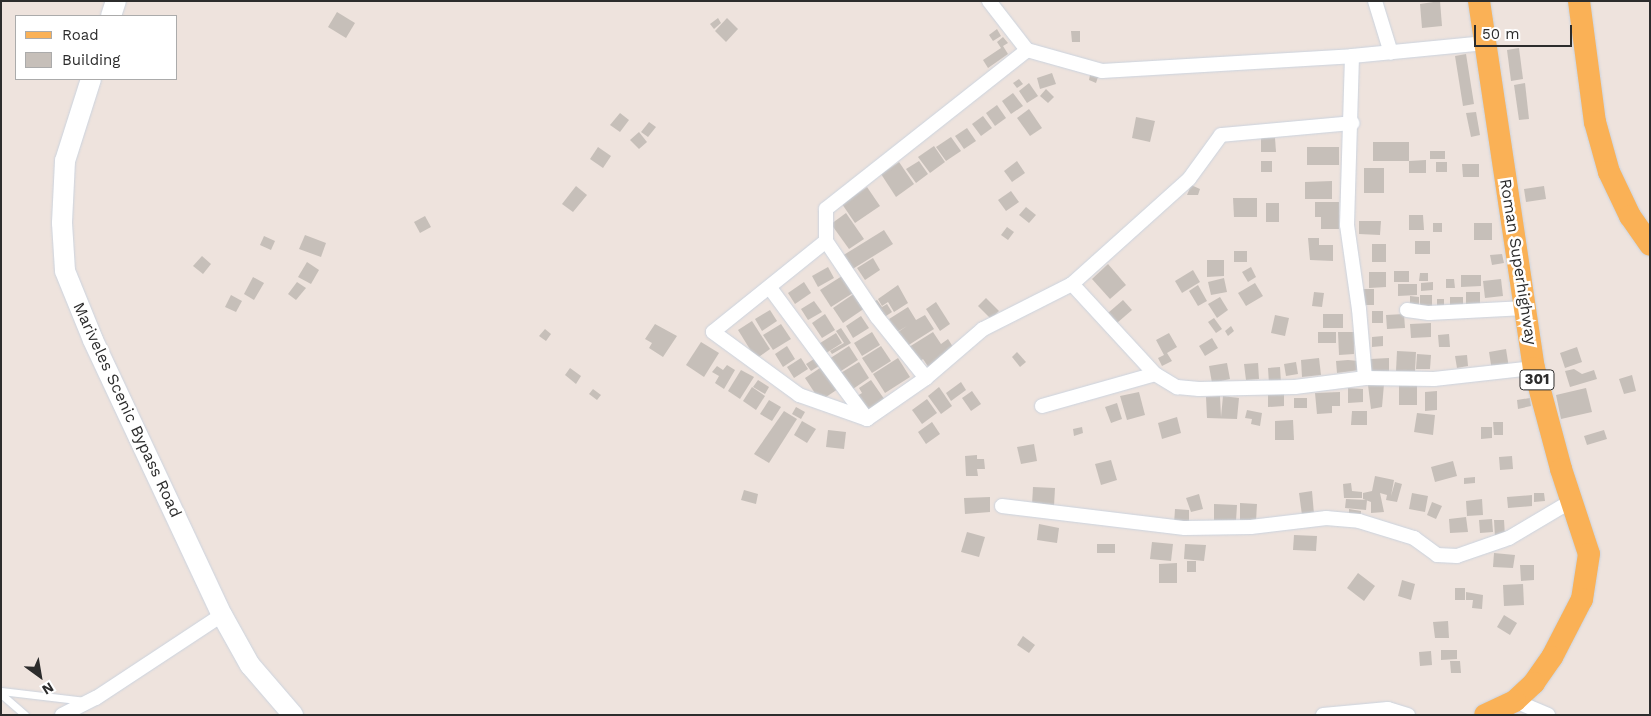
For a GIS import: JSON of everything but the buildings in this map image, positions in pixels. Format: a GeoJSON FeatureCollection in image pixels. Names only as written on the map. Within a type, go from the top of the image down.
{"type":"FeatureCollection","features":[{"type":"Feature","properties":{"kind":"main road"},"geometry":{"type":"LineString","coordinates":[[111,15],[116,1]]}},
{"type":"Feature","properties":{"kind":"main road","name":"Roman Superhighway"},"geometry":{"type":"LineString","coordinates":[[1479,1],[1534,368],[1561,469],[1573,500],[1589,554],[1587,580],[1582,599],[1552,657],[1534,683],[1515,701],[1485,715]]}},
{"type":"Feature","properties":{"kind":"main road"},"geometry":{"type":"LineString","coordinates":[[1579,1],[1595,122],[1609,172],[1630,216],[1650,245]]}},
{"type":"Feature","properties":{"kind":"main road","name":"Mariveles Scenic Bypass Road"},"geometry":{"type":"LineString","coordinates":[[91,80],[66,160],[62,223],[65,271],[93,340],[222,615],[250,665],[293,715]]}},
{"type":"Feature","properties":{"kind":"street"},"geometry":{"type":"LineString","coordinates":[[989,1],[1027,50],[1102,71],[1352,56],[1485,43]]}},
{"type":"Feature","properties":{"kind":"street"},"geometry":{"type":"LineString","coordinates":[[1376,1],[1391,53]]}},
{"type":"Feature","properties":{"kind":"street"},"geometry":{"type":"LineString","coordinates":[[926,378],[877,317],[826,241],[826,209],[1027,50]]}},
{"type":"Feature","properties":{"kind":"street"},"geometry":{"type":"LineString","coordinates":[[1352,56],[1352,123],[1347,225],[1359,309],[1365,378]]}},
{"type":"Feature","properties":{"kind":"street"},"geometry":{"type":"LineString","coordinates":[[867,419],[926,378],[983,329],[1072,284],[1190,180],[1221,134],[1352,123]]}},
{"type":"Feature","properties":{"kind":"street"},"geometry":{"type":"LineString","coordinates":[[826,241],[713,332],[799,394],[867,419]]}},
{"type":"Feature","properties":{"kind":"street"},"geometry":{"type":"LineString","coordinates":[[1072,284],[1155,374],[1177,387],[1199,389],[1295,387],[1365,378],[1434,379],[1534,368]]}},
{"type":"Feature","properties":{"kind":"street"},"geometry":{"type":"LineString","coordinates":[[770,288],[867,419]]}},
{"type":"Feature","properties":{"kind":"street"},"geometry":{"type":"LineString","coordinates":[[1407,310],[1428,313],[1525,308]]}},
{"type":"Feature","properties":{"kind":"street"},"geometry":{"type":"LineString","coordinates":[[1042,406],[1155,374]]}},
{"type":"Feature","properties":{"kind":"street"},"geometry":{"type":"LineString","coordinates":[[1002,506],[1186,528],[1251,527],[1326,518],[1359,521],[1414,538],[1437,555],[1457,556],[1509,538],[1573,500]]}},
{"type":"Feature","properties":{"kind":"street"},"geometry":{"type":"LineString","coordinates":[[62,715],[87,702],[222,615]]}},
{"type":"Feature","properties":{"kind":"street"},"geometry":{"type":"LineString","coordinates":[[1515,701],[1548,715]]}},
{"type":"Feature","properties":{"kind":"street"},"geometry":{"type":"LineString","coordinates":[[1323,715],[1388,709],[1408,715]]}},
{"type":"Feature","properties":{"kind":"lane"},"geometry":{"type":"LineString","coordinates":[[1,693],[87,702]]}},
{"type":"Feature","properties":{"kind":"lane"},"geometry":{"type":"LineString","coordinates":[[1,693],[25,715]]}}]}
